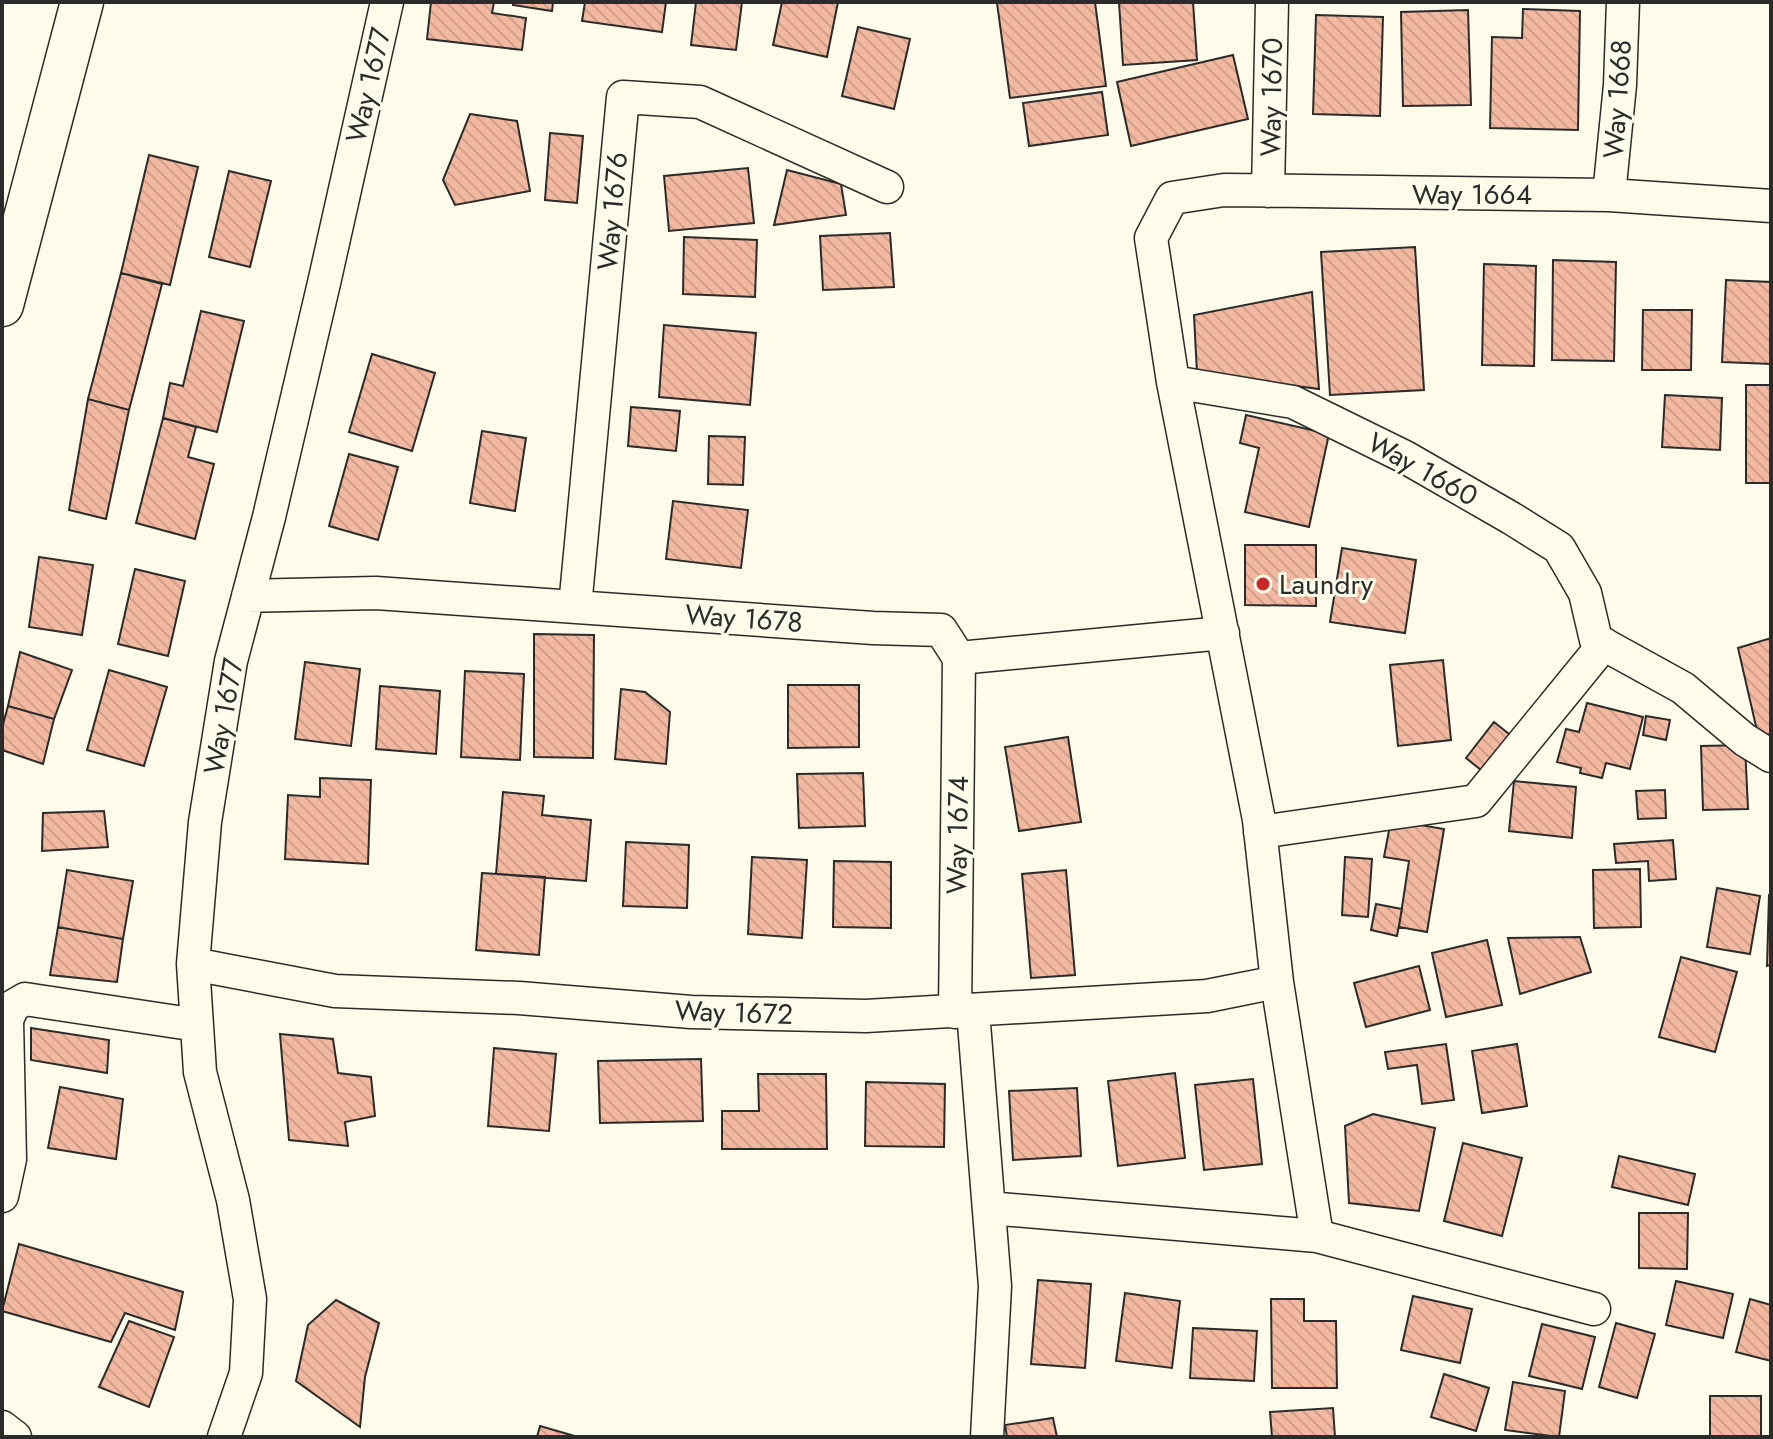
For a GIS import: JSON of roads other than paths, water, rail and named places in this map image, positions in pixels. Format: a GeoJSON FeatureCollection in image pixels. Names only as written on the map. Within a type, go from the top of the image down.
{"type":"FeatureCollection","features":[{"type":"Feature","properties":{"kind":"main road"},"geometry":{"type":"LineString","coordinates":[[2,305],[82,2]]}},
{"type":"Feature","properties":{"kind":"street","name":"Way 1677"},"geometry":{"type":"LineString","coordinates":[[224,1437],[246,1373],[250,1299],[233,1200],[200,1072],[193,964],[205,822],[231,661],[324,283],[387,2]]}},
{"type":"Feature","properties":{"kind":"street","name":"Way 1670"},"geometry":{"type":"LineString","coordinates":[[1268,191],[1272,2]]}},
{"type":"Feature","properties":{"kind":"street","name":"Way 1668"},"geometry":{"type":"LineString","coordinates":[[1609,195],[1620,85],[1623,2]]}},
{"type":"Feature","properties":{"kind":"street","name":"Way 1676"},"geometry":{"type":"LineString","coordinates":[[575,607],[623,97],[700,102],[887,187]]}},
{"type":"Feature","properties":{"kind":"street","name":"Way 1664"},"geometry":{"type":"LineString","coordinates":[[1173,382],[1151,238],[1172,198],[1224,190],[1609,195],[1771,206]]}},
{"type":"Feature","properties":{"kind":"street"},"geometry":{"type":"LineString","coordinates":[[1173,382],[1260,832],[1277,982],[1317,1236]]}},
{"type":"Feature","properties":{"kind":"street","name":"Way 1660"},"geometry":{"type":"LineString","coordinates":[[1173,382],[1293,402],[1405,457],[1511,518],[1559,548],[1585,593],[1596,640],[1604,644]]}},
{"type":"Feature","properties":{"kind":"street","name":"Way 1678"},"geometry":{"type":"LineString","coordinates":[[248,596],[376,593],[873,628],[941,630],[959,658]]}},
{"type":"Feature","properties":{"kind":"street"},"geometry":{"type":"LineString","coordinates":[[959,658],[1223,633]]}},
{"type":"Feature","properties":{"kind":"street"},"geometry":{"type":"LineString","coordinates":[[1260,832],[1476,801],[1604,644],[1683,688],[1745,740],[1771,756]]}},
{"type":"Feature","properties":{"kind":"street","name":"Way 1674"},"geometry":{"type":"LineString","coordinates":[[959,658],[964,1011],[989,1208],[995,1286],[987,1437]]}},
{"type":"Feature","properties":{"kind":"street","name":"Way 1672"},"geometry":{"type":"LineString","coordinates":[[193,964],[335,991],[519,998],[691,1012],[866,1016],[1207,996],[1277,982]]}},
{"type":"Feature","properties":{"kind":"street"},"geometry":{"type":"LineString","coordinates":[[2,1196],[10,1159],[7,1020],[13,1006],[25,999],[197,1025]]}},
{"type":"Feature","properties":{"kind":"street"},"geometry":{"type":"LineString","coordinates":[[989,1208],[1317,1236],[1594,1309]]}},
{"type":"Feature","properties":{"kind":"street"},"geometry":{"type":"LineString","coordinates":[[2,1427],[15,1437]]}},
{"type":"Feature","properties":{"kind":"place","name":"Laundry"},"geometry":{"type":"Point","coordinates":[1263,584]}}]}
